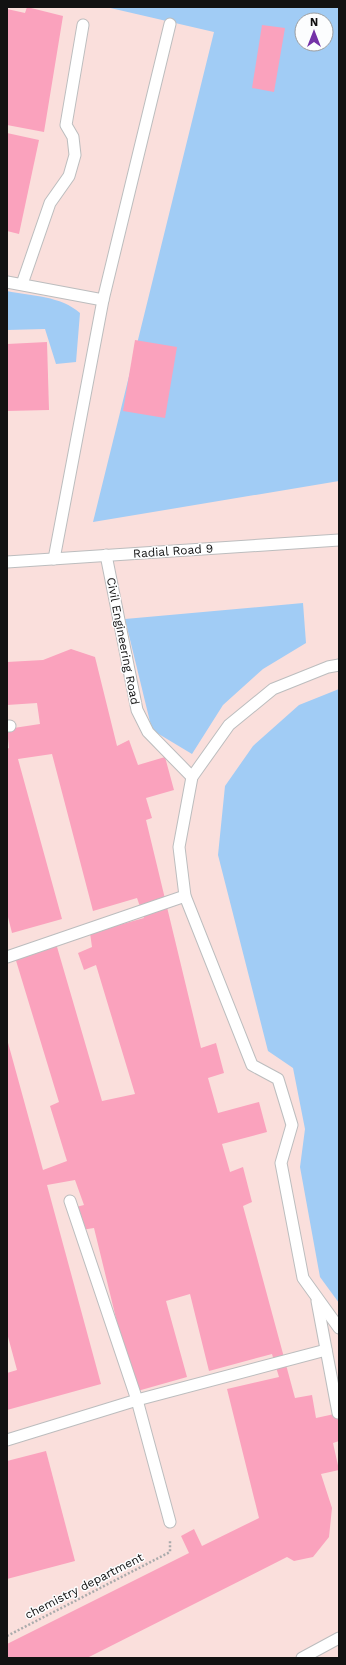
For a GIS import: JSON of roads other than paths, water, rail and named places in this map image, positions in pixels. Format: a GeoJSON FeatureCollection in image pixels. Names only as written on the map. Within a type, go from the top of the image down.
{"type":"FeatureCollection","features":[{"type":"Feature","properties":{"kind":"lane"},"geometry":{"type":"LineString","coordinates":[[22,284],[50,203],[69,176],[75,155],[73,136],[66,125],[83,24]]}},
{"type":"Feature","properties":{"kind":"lane"},"geometry":{"type":"LineString","coordinates":[[54,559],[103,300],[170,24]]}},
{"type":"Feature","properties":{"kind":"lane"},"geometry":{"type":"LineString","coordinates":[[7,282],[103,300]]}},
{"type":"Feature","properties":{"kind":"lane","name":"Radial Road 9"},"geometry":{"type":"LineString","coordinates":[[7,562],[339,540]]}},
{"type":"Feature","properties":{"kind":"lane","name":"Civil Engineering Road"},"geometry":{"type":"LineString","coordinates":[[106,555],[137,710],[148,732],[192,777]]}},
{"type":"Feature","properties":{"kind":"lane"},"geometry":{"type":"LineString","coordinates":[[339,665],[328,667],[273,689],[229,725],[192,777],[179,847],[185,896],[252,1065],[278,1079],[292,1125],[281,1163],[304,1278],[339,1328]]}},
{"type":"Feature","properties":{"kind":"lane"},"geometry":{"type":"LineString","coordinates":[[7,957],[185,896]]}},
{"type":"Feature","properties":{"kind":"lane"},"geometry":{"type":"LineString","coordinates":[[70,1201],[137,1400],[170,1522]]}},
{"type":"Feature","properties":{"kind":"lane"},"geometry":{"type":"LineString","coordinates":[[316,1296],[338,1413]]}},
{"type":"Feature","properties":{"kind":"lane"},"geometry":{"type":"LineString","coordinates":[[7,1440],[137,1400],[326,1350]]}},
{"type":"Feature","properties":{"kind":"lane"},"geometry":{"type":"LineString","coordinates":[[302,1658],[339,1638]]}}]}
